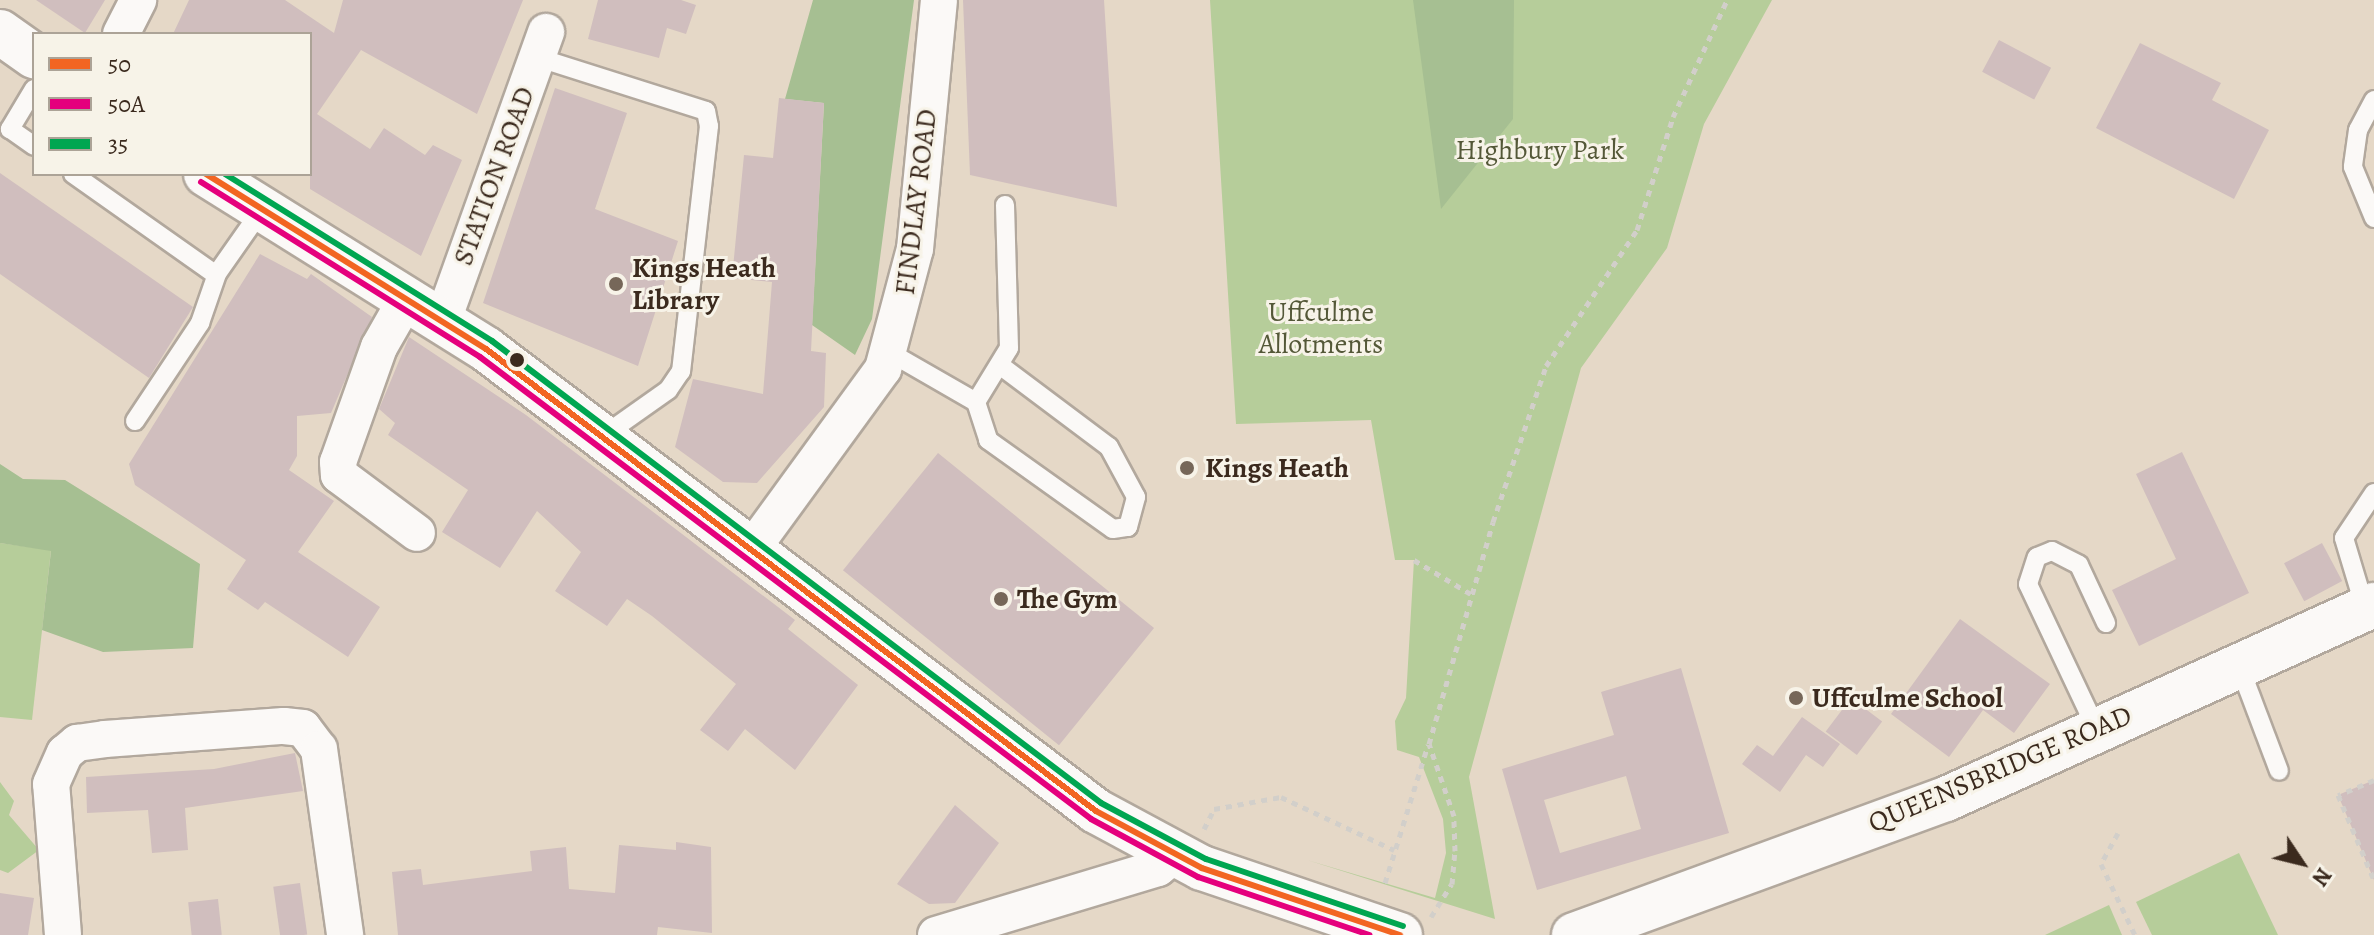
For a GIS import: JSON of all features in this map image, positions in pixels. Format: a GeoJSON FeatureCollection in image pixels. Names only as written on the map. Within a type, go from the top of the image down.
{"type":"FeatureCollection","features":[{"type":"Feature","properties":{"kind":"main road"},"geometry":{"type":"LineString","coordinates":[[0,32],[32,55]]}},
{"type":"Feature","properties":{"kind":"main road"},"geometry":{"type":"LineString","coordinates":[[209,176],[425,309],[603,436],[1063,787],[1187,862],[1297,903],[1414,929]]}},
{"type":"Feature","properties":{"kind":"main road","name":"QUEENSBRIDGE ROAD"},"geometry":{"type":"LineString","coordinates":[[1574,935],[1946,799],[2369,606]]}},
{"type":"Feature","properties":{"kind":"street"},"geometry":{"type":"LineString","coordinates":[[122,32],[138,0]]}},
{"type":"Feature","properties":{"kind":"street","name":"FINDLAY ROAD"},"geometry":{"type":"LineString","coordinates":[[751,550],[889,352],[915,249],[939,0]]}},
{"type":"Feature","properties":{"kind":"street","name":"STATION ROAD"},"geometry":{"type":"LineString","coordinates":[[417,533],[339,475],[338,462],[379,347],[425,309],[546,27]]}},
{"type":"Feature","properties":{"kind":"street"},"geometry":{"type":"LineString","coordinates":[[63,935],[51,784],[65,753],[77,743],[105,739],[284,726],[303,728],[319,749],[345,935]]}},
{"type":"Feature","properties":{"kind":"street"},"geometry":{"type":"LineString","coordinates":[[954,933],[1158,868],[1187,862]]}},
{"type":"Feature","properties":{"kind":"lane"},"geometry":{"type":"LineString","coordinates":[[546,27],[706,111],[709,126],[681,371],[668,390],[603,436]]}},
{"type":"Feature","properties":{"kind":"lane"},"geometry":{"type":"LineString","coordinates":[[32,92],[10,129],[32,145]]}},
{"type":"Feature","properties":{"kind":"lane"},"geometry":{"type":"LineString","coordinates":[[2374,100],[2358,130],[2353,167],[2374,218]]}},
{"type":"Feature","properties":{"kind":"lane"},"geometry":{"type":"LineString","coordinates":[[76,176],[217,274]]}},
{"type":"Feature","properties":{"kind":"lane"},"geometry":{"type":"LineString","coordinates":[[976,402],[1001,366],[1009,348],[1005,205]]}},
{"type":"Feature","properties":{"kind":"lane"},"geometry":{"type":"LineString","coordinates":[[135,421],[200,323],[217,274],[263,208]]}},
{"type":"Feature","properties":{"kind":"lane"},"geometry":{"type":"LineString","coordinates":[[889,352],[976,402],[988,440],[1113,529],[1128,527],[1136,497],[1109,447],[1001,366]]}},
{"type":"Feature","properties":{"kind":"lane"},"geometry":{"type":"LineString","coordinates":[[2369,606],[2344,538],[2374,493]]}},
{"type":"Feature","properties":{"kind":"lane"},"geometry":{"type":"LineString","coordinates":[[2096,728],[2028,584],[2037,557],[2052,551],[2079,565],[2106,623]]}},
{"type":"Feature","properties":{"kind":"lane"},"geometry":{"type":"LineString","coordinates":[[2239,665],[2279,771]]}},
{"type":"Feature","properties":{"kind":"path"},"geometry":{"type":"LineString","coordinates":[[1385,883],[1429,744],[1471,594],[1546,366],[1637,230],[1673,117],[1727,0]]}},
{"type":"Feature","properties":{"kind":"path"},"geometry":{"type":"LineString","coordinates":[[1414,560],[1471,594]]}},
{"type":"Feature","properties":{"kind":"path"},"geometry":{"type":"LineString","coordinates":[[1414,929],[1452,884],[1455,851],[1454,816],[1429,744]]}},
{"type":"Feature","properties":{"kind":"path"},"geometry":{"type":"LineString","coordinates":[[2374,780],[2338,795],[2374,880]]}},
{"type":"Feature","properties":{"kind":"path"},"geometry":{"type":"LineString","coordinates":[[1214,809],[1273,799],[1394,850]]}},
{"type":"Feature","properties":{"kind":"path"},"geometry":{"type":"LineString","coordinates":[[2118,833],[2101,864],[2135,935]]}},
{"type":"Feature","properties":{"kind":"green space"},"geometry":{"type":"Polygon","coordinates":[[[813,0],[914,0],[872,319],[855,355],[812,325],[824,103],[785,99],[813,0]]]}},
{"type":"Feature","properties":{"kind":"green space","name":"Highbury Park"},"geometry":{"type":"Polygon","coordinates":[[[1210,0],[1772,0],[1704,124],[1667,248],[1581,368],[1469,777],[1495,919],[1307,860],[1435,898],[1446,853],[1443,819],[1419,757],[1397,750],[1395,721],[1406,698],[1414,560],[1395,560],[1371,420],[1236,424],[1210,0]]]}},
{"type":"Feature","properties":{"kind":"green space"},"geometry":{"type":"Polygon","coordinates":[[[1413,0],[1514,0],[1513,119],[1441,209],[1413,0]]]}},
{"type":"Feature","properties":{"kind":"green space"},"geometry":{"type":"Polygon","coordinates":[[[0,464],[23,479],[65,480],[200,564],[193,648],[103,652],[42,630],[51,551],[0,543],[0,464]]]}},
{"type":"Feature","properties":{"kind":"green space"},"geometry":{"type":"Polygon","coordinates":[[[0,543],[51,550],[32,720],[0,717],[0,543]]]}},
{"type":"Feature","properties":{"kind":"green space"},"geometry":{"type":"Polygon","coordinates":[[[0,782],[14,801],[9,815],[39,850],[8,873],[0,870],[0,782]]]}},
{"type":"Feature","properties":{"kind":"green space"},"geometry":{"type":"Polygon","coordinates":[[[2239,853],[2278,935],[2152,935],[2136,902],[2239,853]]]}},
{"type":"Feature","properties":{"kind":"green space"},"geometry":{"type":"Polygon","coordinates":[[[2109,905],[2122,935],[2045,935],[2109,905]]]}},
{"type":"Feature","properties":{"kind":"building"},"geometry":{"type":"Polygon","coordinates":[[[36,0],[105,0],[84,32],[36,0]]]}},
{"type":"Feature","properties":{"kind":"building"},"geometry":{"type":"Polygon","coordinates":[[[189,0],[285,0],[334,33],[343,0],[523,0],[477,114],[361,50],[317,114],[370,149],[384,128],[425,155],[433,145],[462,160],[421,256],[310,189],[312,32],[174,32],[189,0]]]}},
{"type":"Feature","properties":{"kind":"building"},"geometry":{"type":"Polygon","coordinates":[[[598,0],[681,0],[696,5],[686,34],[667,28],[659,58],[588,39],[598,0]]]}},
{"type":"Feature","properties":{"kind":"building"},"geometry":{"type":"Polygon","coordinates":[[[963,0],[1104,0],[1117,207],[970,175],[963,0]]]}},
{"type":"Feature","properties":{"kind":"building"},"geometry":{"type":"Polygon","coordinates":[[[1999,40],[2051,68],[2034,99],[1982,72],[1999,40]]]}},
{"type":"Feature","properties":{"kind":"building"},"geometry":{"type":"Polygon","coordinates":[[[2140,43],[2221,83],[2212,100],[2269,130],[2234,199],[2096,128],[2140,43]]]}},
{"type":"Feature","properties":{"kind":"building"},"geometry":{"type":"Polygon","coordinates":[[[555,88],[627,113],[595,209],[678,241],[638,366],[483,303],[555,88]]]}},
{"type":"Feature","properties":{"kind":"building"},"geometry":{"type":"Polygon","coordinates":[[[779,98],[824,103],[811,351],[826,353],[824,407],[757,483],[723,482],[675,447],[693,379],[763,394],[772,282],[732,278],[744,155],[773,158],[779,98]]]}},
{"type":"Feature","properties":{"kind":"building"},"geometry":{"type":"Polygon","coordinates":[[[0,173],[193,307],[149,378],[0,274],[0,173]]]}},
{"type":"Feature","properties":{"kind":"building"},"geometry":{"type":"Polygon","coordinates":[[[260,254],[307,279],[311,274],[372,317],[331,413],[297,416],[297,456],[289,470],[334,501],[298,552],[380,607],[348,657],[265,602],[258,610],[227,589],[246,560],[135,485],[129,464],[260,254]]]}},
{"type":"Feature","properties":{"kind":"building"},"geometry":{"type":"Polygon","coordinates":[[[409,337],[526,415],[795,620],[788,629],[858,685],[795,770],[745,729],[728,751],[700,730],[736,684],[652,616],[627,599],[607,626],[555,591],[581,552],[537,511],[500,568],[442,532],[468,490],[388,435],[395,423],[379,409],[409,337]]]}},
{"type":"Feature","properties":{"kind":"building"},"geometry":{"type":"Polygon","coordinates":[[[2182,452],[2249,593],[2139,646],[2112,590],[2176,559],[2136,474],[2182,452]]]}},
{"type":"Feature","properties":{"kind":"building","name":"The Gym"},"geometry":{"type":"Polygon","coordinates":[[[938,453],[1154,628],[1059,745],[843,570],[938,453]]]}},
{"type":"Feature","properties":{"kind":"building"},"geometry":{"type":"Polygon","coordinates":[[[2322,543],[2342,581],[2304,601],[2284,563],[2322,543]]]}},
{"type":"Feature","properties":{"kind":"building"},"geometry":{"type":"Polygon","coordinates":[[[1960,619],[2050,684],[2014,733],[1983,710],[1949,757],[1891,714],[1960,619]]]}},
{"type":"Feature","properties":{"kind":"building"},"geometry":{"type":"Polygon","coordinates":[[[1681,668],[1729,833],[1537,890],[1502,769],[1614,735],[1601,692],[1681,668]],[[1626,776],[1544,800],[1560,853],[1641,829],[1626,776]]]}},
{"type":"Feature","properties":{"kind":"building"},"geometry":{"type":"Polygon","coordinates":[[[1851,698],[1882,721],[1857,755],[1826,732],[1851,698]]]}},
{"type":"Feature","properties":{"kind":"building"},"geometry":{"type":"Polygon","coordinates":[[[1802,717],[1840,744],[1823,767],[1806,755],[1780,792],[1742,764],[1757,745],[1773,756],[1802,717]]]}},
{"type":"Feature","properties":{"kind":"building"},"geometry":{"type":"Polygon","coordinates":[[[295,753],[303,791],[185,808],[188,850],[152,853],[148,810],[87,813],[86,777],[214,769],[295,753]]]}},
{"type":"Feature","properties":{"kind":"building"},"geometry":{"type":"Polygon","coordinates":[[[2374,780],[2374,880],[2338,795],[2374,780]]]}},
{"type":"Feature","properties":{"kind":"building"},"geometry":{"type":"Polygon","coordinates":[[[955,805],[999,843],[955,903],[929,904],[897,884],[955,805]]]}},
{"type":"Feature","properties":{"kind":"building"},"geometry":{"type":"Polygon","coordinates":[[[676,842],[711,847],[712,933],[658,927],[657,935],[398,935],[392,872],[421,869],[423,885],[532,871],[530,851],[566,847],[569,889],[615,893],[619,845],[676,850],[676,842]]]}},
{"type":"Feature","properties":{"kind":"building"},"geometry":{"type":"Polygon","coordinates":[[[300,883],[307,934],[280,935],[273,887],[300,883]]]}},
{"type":"Feature","properties":{"kind":"building"},"geometry":{"type":"Polygon","coordinates":[[[0,893],[34,898],[28,935],[0,935],[0,893]]]}},
{"type":"Feature","properties":{"kind":"building"},"geometry":{"type":"Polygon","coordinates":[[[218,899],[222,935],[192,935],[188,902],[218,899]]]}},
{"type":"Feature","properties":{"kind":"transit line","name":"50"},"geometry":{"type":"LineString","coordinates":[[209,176],[486,349],[1096,811],[1202,868],[1400,935]]}},
{"type":"Feature","properties":{"kind":"transit line","name":"35"},"geometry":{"type":"LineString","coordinates":[[228,176],[492,341],[1101,803],[1206,859],[1403,926]]}},
{"type":"Feature","properties":{"kind":"transit line","name":"50A"},"geometry":{"type":"LineString","coordinates":[[201,182],[480,357],[1091,819],[1198,877],[1369,935]]}},
{"type":"Feature","properties":{"kind":"place","name":"Kings Heath Library"},"geometry":{"type":"Point","coordinates":[616,284]}},
{"type":"Feature","properties":{"kind":"place","name":"Kings Heath"},"geometry":{"type":"Point","coordinates":[1187,468]}},
{"type":"Feature","properties":{"kind":"place","name":"The Gym"},"geometry":{"type":"Point","coordinates":[1001,599]}},
{"type":"Feature","properties":{"kind":"place","name":"Uffculme School"},"geometry":{"type":"Point","coordinates":[1796,698]}},
{"type":"Feature","properties":{"kind":"park label","name":"Uffculme Allotments"},"geometry":{"type":"Point","coordinates":[1321,328]}}]}
